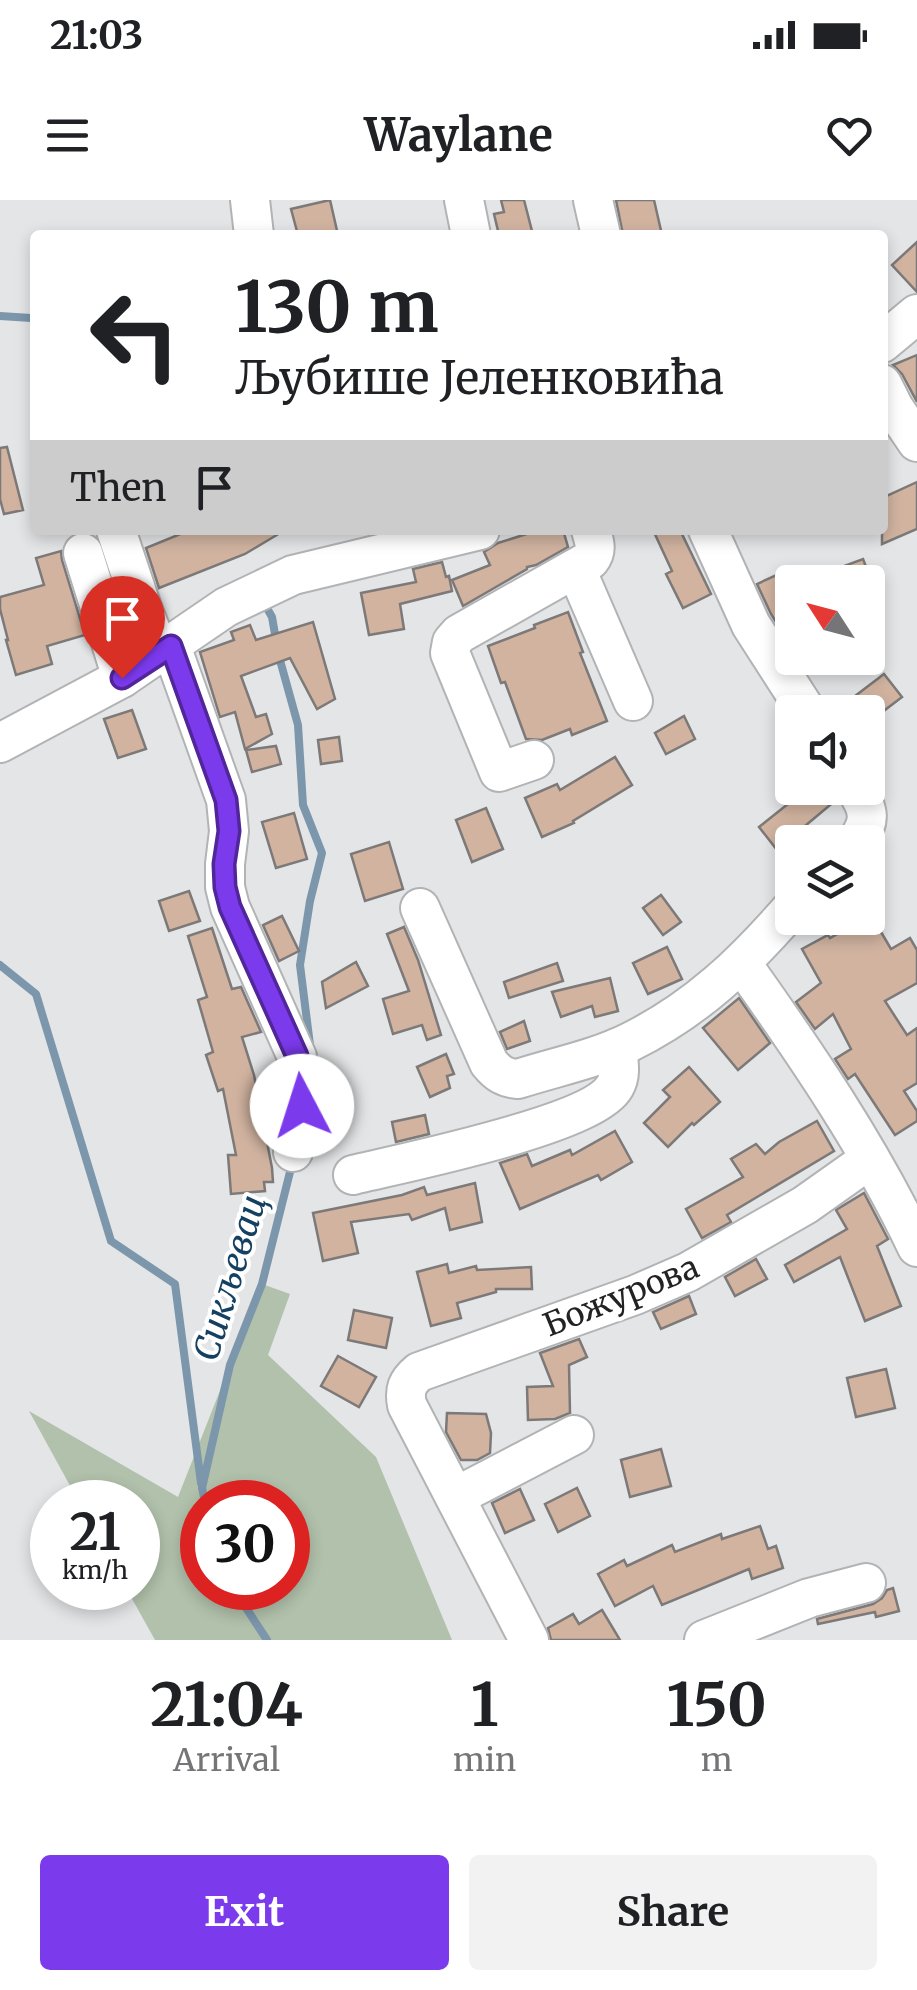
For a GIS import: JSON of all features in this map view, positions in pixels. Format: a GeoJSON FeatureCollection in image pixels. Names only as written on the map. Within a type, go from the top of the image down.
{"type":"FeatureCollection","features":[{"type":"Feature","properties":{"kind":"street"},"geometry":{"type":"LineString","coordinates":[[250,200],[253,230]]}},
{"type":"Feature","properties":{"kind":"street"},"geometry":{"type":"LineString","coordinates":[[464,200],[471,230]]}},
{"type":"Feature","properties":{"kind":"street"},"geometry":{"type":"LineString","coordinates":[[593,200],[600,230]]}},
{"type":"Feature","properties":{"kind":"street"},"geometry":{"type":"LineString","coordinates":[[888,338],[917,314]]}},
{"type":"Feature","properties":{"kind":"street"},"geometry":{"type":"LineString","coordinates":[[888,396],[917,442]]}},
{"type":"Feature","properties":{"kind":"street"},"geometry":{"type":"LineString","coordinates":[[118,535],[142,608],[165,650],[226,800],[229,831],[224,864],[230,907],[297,1056],[302,1106],[293,1152]]}},
{"type":"Feature","properties":{"kind":"street"},"geometry":{"type":"LineString","coordinates":[[0,742],[122,678],[226,608],[292,575],[459,535]]}},
{"type":"Feature","properties":{"kind":"street"},"geometry":{"type":"LineString","coordinates":[[534,760],[499,772],[450,653],[452,642],[459,634],[576,569],[595,554],[593,535]]}},
{"type":"Feature","properties":{"kind":"street"},"geometry":{"type":"LineString","coordinates":[[710,535],[752,625],[796,695]]}},
{"type":"Feature","properties":{"kind":"street"},"geometry":{"type":"LineString","coordinates":[[83,553],[122,678]]}},
{"type":"Feature","properties":{"kind":"street"},"geometry":{"type":"LineString","coordinates":[[576,569],[633,702]]}},
{"type":"Feature","properties":{"kind":"street"},"geometry":{"type":"LineString","coordinates":[[420,908],[489,1063],[506,1078],[518,1079],[617,1048],[690,1006],[742,964],[775,927]]}},
{"type":"Feature","properties":{"kind":"street"},"geometry":{"type":"LineString","coordinates":[[742,964],[813,1064],[917,1247]]}},
{"type":"Feature","properties":{"kind":"street"},"geometry":{"type":"LineString","coordinates":[[352,1175],[574,1116],[599,1103],[615,1086],[619,1074],[617,1048]]}},
{"type":"Feature","properties":{"kind":"street","name":"Божурова"},"geometry":{"type":"LineString","coordinates":[[528,1640],[407,1405],[409,1380],[419,1372],[636,1295],[688,1272],[806,1204],[870,1159]]}},
{"type":"Feature","properties":{"kind":"street"},"geometry":{"type":"LineString","coordinates":[[455,1496],[574,1436]]}},
{"type":"Feature","properties":{"kind":"street"},"geometry":{"type":"LineString","coordinates":[[704,1640],[809,1598],[866,1584]]}},
{"type":"Feature","properties":{"kind":"green space"},"geometry":{"type":"Polygon","coordinates":[[[262,1284],[290,1294],[268,1355],[376,1457],[452,1640],[155,1640],[138,1610],[160,1610],[160,1487],[178,1497],[180,1492],[180,1610],[310,1610],[310,1480],[185,1480],[262,1284]]]}},
{"type":"Feature","properties":{"kind":"green space"},"geometry":{"type":"Polygon","coordinates":[[[29,1411],[149,1480],[67,1480],[29,1411]]]}},
{"type":"Feature","properties":{"kind":"building"},"geometry":{"type":"Polygon","coordinates":[[[330,200],[337,230],[297,230],[291,209],[330,200]]]}},
{"type":"Feature","properties":{"kind":"building"},"geometry":{"type":"Polygon","coordinates":[[[501,200],[524,200],[532,230],[498,230],[494,214],[504,212],[501,200]]]}},
{"type":"Feature","properties":{"kind":"building"},"geometry":{"type":"Polygon","coordinates":[[[616,200],[654,200],[661,230],[622,230],[616,200]]]}},
{"type":"Feature","properties":{"kind":"building"},"geometry":{"type":"Polygon","coordinates":[[[917,242],[917,292],[892,265],[917,242]]]}},
{"type":"Feature","properties":{"kind":"building"},"geometry":{"type":"Polygon","coordinates":[[[917,355],[917,402],[893,365],[917,355]]]}},
{"type":"Feature","properties":{"kind":"building"},"geometry":{"type":"Polygon","coordinates":[[[7,447],[23,510],[4,514],[0,499],[0,448],[7,447]]]}},
{"type":"Feature","properties":{"kind":"building"},"geometry":{"type":"Polygon","coordinates":[[[917,482],[917,529],[882,544],[882,535],[888,535],[888,495],[917,482]]]}},
{"type":"Feature","properties":{"kind":"building"},"geometry":{"type":"Polygon","coordinates":[[[178,535],[277,535],[245,554],[159,588],[146,548],[178,535]]]}},
{"type":"Feature","properties":{"kind":"building"},"geometry":{"type":"Polygon","coordinates":[[[523,535],[564,535],[568,547],[463,606],[452,580],[490,565],[484,552],[523,535]]]}},
{"type":"Feature","properties":{"kind":"building"},"geometry":{"type":"Polygon","coordinates":[[[655,535],[682,535],[711,594],[683,608],[666,574],[672,571],[655,535]]]}},
{"type":"Feature","properties":{"kind":"building"},"geometry":{"type":"Polygon","coordinates":[[[61,551],[85,635],[47,646],[52,664],[16,675],[0,597],[44,585],[36,558],[61,551]]]}},
{"type":"Feature","properties":{"kind":"building"},"geometry":{"type":"Polygon","coordinates":[[[442,562],[452,591],[400,604],[404,629],[369,635],[361,593],[416,582],[413,569],[442,562]]]}},
{"type":"Feature","properties":{"kind":"building"},"geometry":{"type":"Polygon","coordinates":[[[775,576],[775,620],[771,614],[757,584],[775,576]]]}},
{"type":"Feature","properties":{"kind":"building"},"geometry":{"type":"Polygon","coordinates":[[[568,612],[607,721],[572,735],[570,729],[542,740],[526,739],[488,646],[568,612]]]}},
{"type":"Feature","properties":{"kind":"building"},"geometry":{"type":"Polygon","coordinates":[[[313,622],[335,699],[317,709],[290,658],[241,676],[256,717],[266,714],[272,734],[245,749],[235,712],[220,717],[200,652],[234,640],[231,632],[250,625],[256,640],[313,622]]]}},
{"type":"Feature","properties":{"kind":"building"},"geometry":{"type":"Polygon","coordinates":[[[885,675],[902,697],[885,710],[885,695],[856,695],[885,675]]]}},
{"type":"Feature","properties":{"kind":"building"},"geometry":{"type":"Polygon","coordinates":[[[132,710],[146,749],[118,758],[104,719],[132,710]]]}},
{"type":"Feature","properties":{"kind":"building"},"geometry":{"type":"Polygon","coordinates":[[[684,716],[695,739],[666,754],[655,733],[684,716]]]}},
{"type":"Feature","properties":{"kind":"building"},"geometry":{"type":"Polygon","coordinates":[[[339,737],[342,761],[321,764],[318,740],[339,737]]]}},
{"type":"Feature","properties":{"kind":"building"},"geometry":{"type":"Polygon","coordinates":[[[276,746],[281,764],[252,772],[246,750],[276,746]]]}},
{"type":"Feature","properties":{"kind":"building"},"geometry":{"type":"Polygon","coordinates":[[[615,757],[632,785],[574,823],[542,837],[525,798],[557,784],[560,790],[615,757]]]}},
{"type":"Feature","properties":{"kind":"building"},"geometry":{"type":"Polygon","coordinates":[[[787,805],[830,805],[806,825],[775,825],[775,847],[759,827],[787,805]]]}},
{"type":"Feature","properties":{"kind":"building"},"geometry":{"type":"Polygon","coordinates":[[[486,808],[503,849],[472,862],[456,820],[486,808]]]}},
{"type":"Feature","properties":{"kind":"building"},"geometry":{"type":"Polygon","coordinates":[[[294,813],[307,859],[276,868],[262,822],[294,813]]]}},
{"type":"Feature","properties":{"kind":"building"},"geometry":{"type":"Polygon","coordinates":[[[389,842],[403,889],[365,901],[351,854],[389,842]]]}},
{"type":"Feature","properties":{"kind":"building"},"geometry":{"type":"Polygon","coordinates":[[[189,891],[200,921],[169,931],[159,901],[189,891]]]}},
{"type":"Feature","properties":{"kind":"building"},"geometry":{"type":"Polygon","coordinates":[[[661,895],[681,922],[663,935],[643,908],[661,895]]]}},
{"type":"Feature","properties":{"kind":"building"},"geometry":{"type":"Polygon","coordinates":[[[282,916],[299,951],[279,961],[263,925],[282,916]]]}},
{"type":"Feature","properties":{"kind":"building"},"geometry":{"type":"Polygon","coordinates":[[[404,927],[441,1035],[427,1040],[422,1025],[393,1034],[383,999],[409,991],[387,934],[404,927]]]}},
{"type":"Feature","properties":{"kind":"building"},"geometry":{"type":"Polygon","coordinates":[[[212,928],[232,989],[241,987],[261,1032],[242,1037],[254,1075],[272,1168],[273,1182],[264,1182],[265,1191],[231,1194],[228,1155],[236,1155],[223,1089],[218,1091],[206,1055],[213,1052],[198,1000],[207,997],[188,936],[212,928]]]}},
{"type":"Feature","properties":{"kind":"building"},"geometry":{"type":"Polygon","coordinates":[[[828,935],[883,935],[891,949],[910,938],[917,950],[917,983],[885,1001],[907,1035],[917,1028],[917,1083],[904,1091],[917,1111],[917,1121],[895,1135],[855,1074],[848,1079],[835,1059],[851,1049],[833,1014],[815,1029],[796,1002],[821,983],[802,949],[828,935]]]}},
{"type":"Feature","properties":{"kind":"building"},"geometry":{"type":"Polygon","coordinates":[[[667,947],[682,979],[648,994],[633,963],[667,947]]]}},
{"type":"Feature","properties":{"kind":"building"},"geometry":{"type":"Polygon","coordinates":[[[356,962],[368,986],[326,1008],[322,982],[356,962]]]}},
{"type":"Feature","properties":{"kind":"building"},"geometry":{"type":"Polygon","coordinates":[[[557,963],[563,981],[509,998],[504,982],[557,963]]]}},
{"type":"Feature","properties":{"kind":"building"},"geometry":{"type":"Polygon","coordinates":[[[610,978],[618,1011],[595,1017],[592,1006],[561,1017],[552,992],[610,978]]]}},
{"type":"Feature","properties":{"kind":"building"},"geometry":{"type":"Polygon","coordinates":[[[739,998],[770,1043],[738,1070],[703,1028],[739,998]]]}},
{"type":"Feature","properties":{"kind":"building"},"geometry":{"type":"Polygon","coordinates":[[[524,1021],[530,1041],[507,1049],[500,1032],[524,1021]]]}},
{"type":"Feature","properties":{"kind":"building"},"geometry":{"type":"Polygon","coordinates":[[[446,1054],[454,1074],[447,1076],[450,1088],[430,1097],[417,1067],[446,1054]]]}},
{"type":"Feature","properties":{"kind":"building"},"geometry":{"type":"Polygon","coordinates":[[[689,1067],[720,1102],[668,1147],[644,1123],[670,1097],[663,1090],[689,1067]]]}},
{"type":"Feature","properties":{"kind":"building"},"geometry":{"type":"Polygon","coordinates":[[[425,1115],[429,1134],[396,1142],[392,1122],[425,1115]]]}},
{"type":"Feature","properties":{"kind":"building"},"geometry":{"type":"Polygon","coordinates":[[[817,1121],[834,1151],[727,1215],[731,1222],[702,1238],[686,1209],[743,1177],[731,1159],[756,1144],[765,1154],[817,1121]]]}},
{"type":"Feature","properties":{"kind":"building"},"geometry":{"type":"Polygon","coordinates":[[[615,1131],[632,1162],[601,1180],[598,1175],[520,1209],[500,1163],[527,1154],[532,1166],[570,1150],[572,1155],[615,1131]]]}},
{"type":"Feature","properties":{"kind":"building"},"geometry":{"type":"Polygon","coordinates":[[[475,1183],[482,1222],[450,1230],[445,1208],[412,1220],[409,1214],[351,1222],[358,1253],[323,1261],[313,1213],[424,1187],[427,1195],[475,1183]]]}},
{"type":"Feature","properties":{"kind":"building"},"geometry":{"type":"Polygon","coordinates":[[[864,1193],[888,1239],[877,1246],[901,1306],[865,1321],[840,1257],[794,1282],[785,1265],[847,1229],[836,1210],[864,1193]]]}},
{"type":"Feature","properties":{"kind":"building"},"geometry":{"type":"Polygon","coordinates":[[[756,1259],[767,1279],[735,1296],[725,1277],[756,1259]]]}},
{"type":"Feature","properties":{"kind":"building"},"geometry":{"type":"Polygon","coordinates":[[[447,1264],[449,1273],[476,1266],[477,1270],[531,1267],[532,1289],[496,1289],[457,1303],[461,1318],[431,1326],[417,1272],[447,1264]]]}},
{"type":"Feature","properties":{"kind":"building"},"geometry":{"type":"Polygon","coordinates":[[[689,1296],[696,1314],[661,1329],[653,1312],[689,1296]]]}},
{"type":"Feature","properties":{"kind":"building"},"geometry":{"type":"Polygon","coordinates":[[[354,1310],[392,1318],[386,1348],[348,1340],[354,1310]]]}},
{"type":"Feature","properties":{"kind":"building"},"geometry":{"type":"Polygon","coordinates":[[[579,1339],[587,1357],[569,1365],[570,1413],[555,1419],[528,1420],[527,1387],[553,1386],[540,1353],[579,1339]]]}},
{"type":"Feature","properties":{"kind":"building"},"geometry":{"type":"Polygon","coordinates":[[[338,1356],[376,1377],[359,1407],[321,1386],[338,1356]]]}},
{"type":"Feature","properties":{"kind":"building"},"geometry":{"type":"Polygon","coordinates":[[[886,1369],[895,1408],[856,1417],[847,1378],[886,1369]]]}},
{"type":"Feature","properties":{"kind":"building"},"geometry":{"type":"Polygon","coordinates":[[[447,1413],[486,1414],[491,1433],[490,1453],[477,1460],[461,1460],[446,1432],[447,1413]]]}},
{"type":"Feature","properties":{"kind":"building"},"geometry":{"type":"Polygon","coordinates":[[[661,1449],[671,1486],[630,1497],[621,1460],[661,1449]]]}},
{"type":"Feature","properties":{"kind":"building"},"geometry":{"type":"Polygon","coordinates":[[[577,1488],[590,1516],[558,1532],[545,1504],[577,1488]]]}},
{"type":"Feature","properties":{"kind":"building"},"geometry":{"type":"Polygon","coordinates":[[[520,1489],[534,1520],[505,1533],[492,1503],[520,1489]]]}},
{"type":"Feature","properties":{"kind":"building"},"geometry":{"type":"Polygon","coordinates":[[[760,1526],[768,1549],[776,1546],[783,1568],[752,1579],[749,1569],[662,1605],[653,1586],[615,1606],[598,1574],[624,1560],[627,1566],[672,1545],[675,1552],[721,1534],[722,1539],[760,1526]]]}},
{"type":"Feature","properties":{"kind":"building"},"geometry":{"type":"Polygon","coordinates":[[[893,1588],[899,1611],[818,1624],[817,1619],[873,1604],[893,1588]]]}},
{"type":"Feature","properties":{"kind":"building"},"geometry":{"type":"Polygon","coordinates":[[[602,1610],[620,1640],[551,1640],[548,1628],[573,1614],[579,1624],[602,1610]]]}},
{"type":"Feature","properties":{"kind":"waterway","name":"Сикљевац"},"geometry":{"type":"LineString","coordinates":[[0,316],[30,318]]}},
{"type":"Feature","properties":{"kind":"waterway","name":"Сикљевац"},"geometry":{"type":"LineString","coordinates":[[264,603],[272,617],[276,640]]}},
{"type":"Feature","properties":{"kind":"waterway","name":"Сикљевац"},"geometry":{"type":"LineString","coordinates":[[278,653],[298,725],[303,805],[322,853],[300,965],[310,1045]]}},
{"type":"Feature","properties":{"kind":"waterway"},"geometry":{"type":"LineString","coordinates":[[0,965],[36,994],[111,1241],[175,1284],[201,1480]]}},
{"type":"Feature","properties":{"kind":"waterway","name":"Сикљевац"},"geometry":{"type":"LineString","coordinates":[[204,1480],[230,1365],[262,1284],[293,1160]]}},
{"type":"Feature","properties":{"kind":"waterway","name":"Сикљевац"},"geometry":{"type":"LineString","coordinates":[[247,1610],[267,1640]]}},
{"type":"Feature","properties":{"kind":"route"},"geometry":{"type":"LineString","coordinates":[[122,678],[171,646],[226,800],[229,831],[224,864],[230,907],[297,1056],[302,1106]]}}]}
